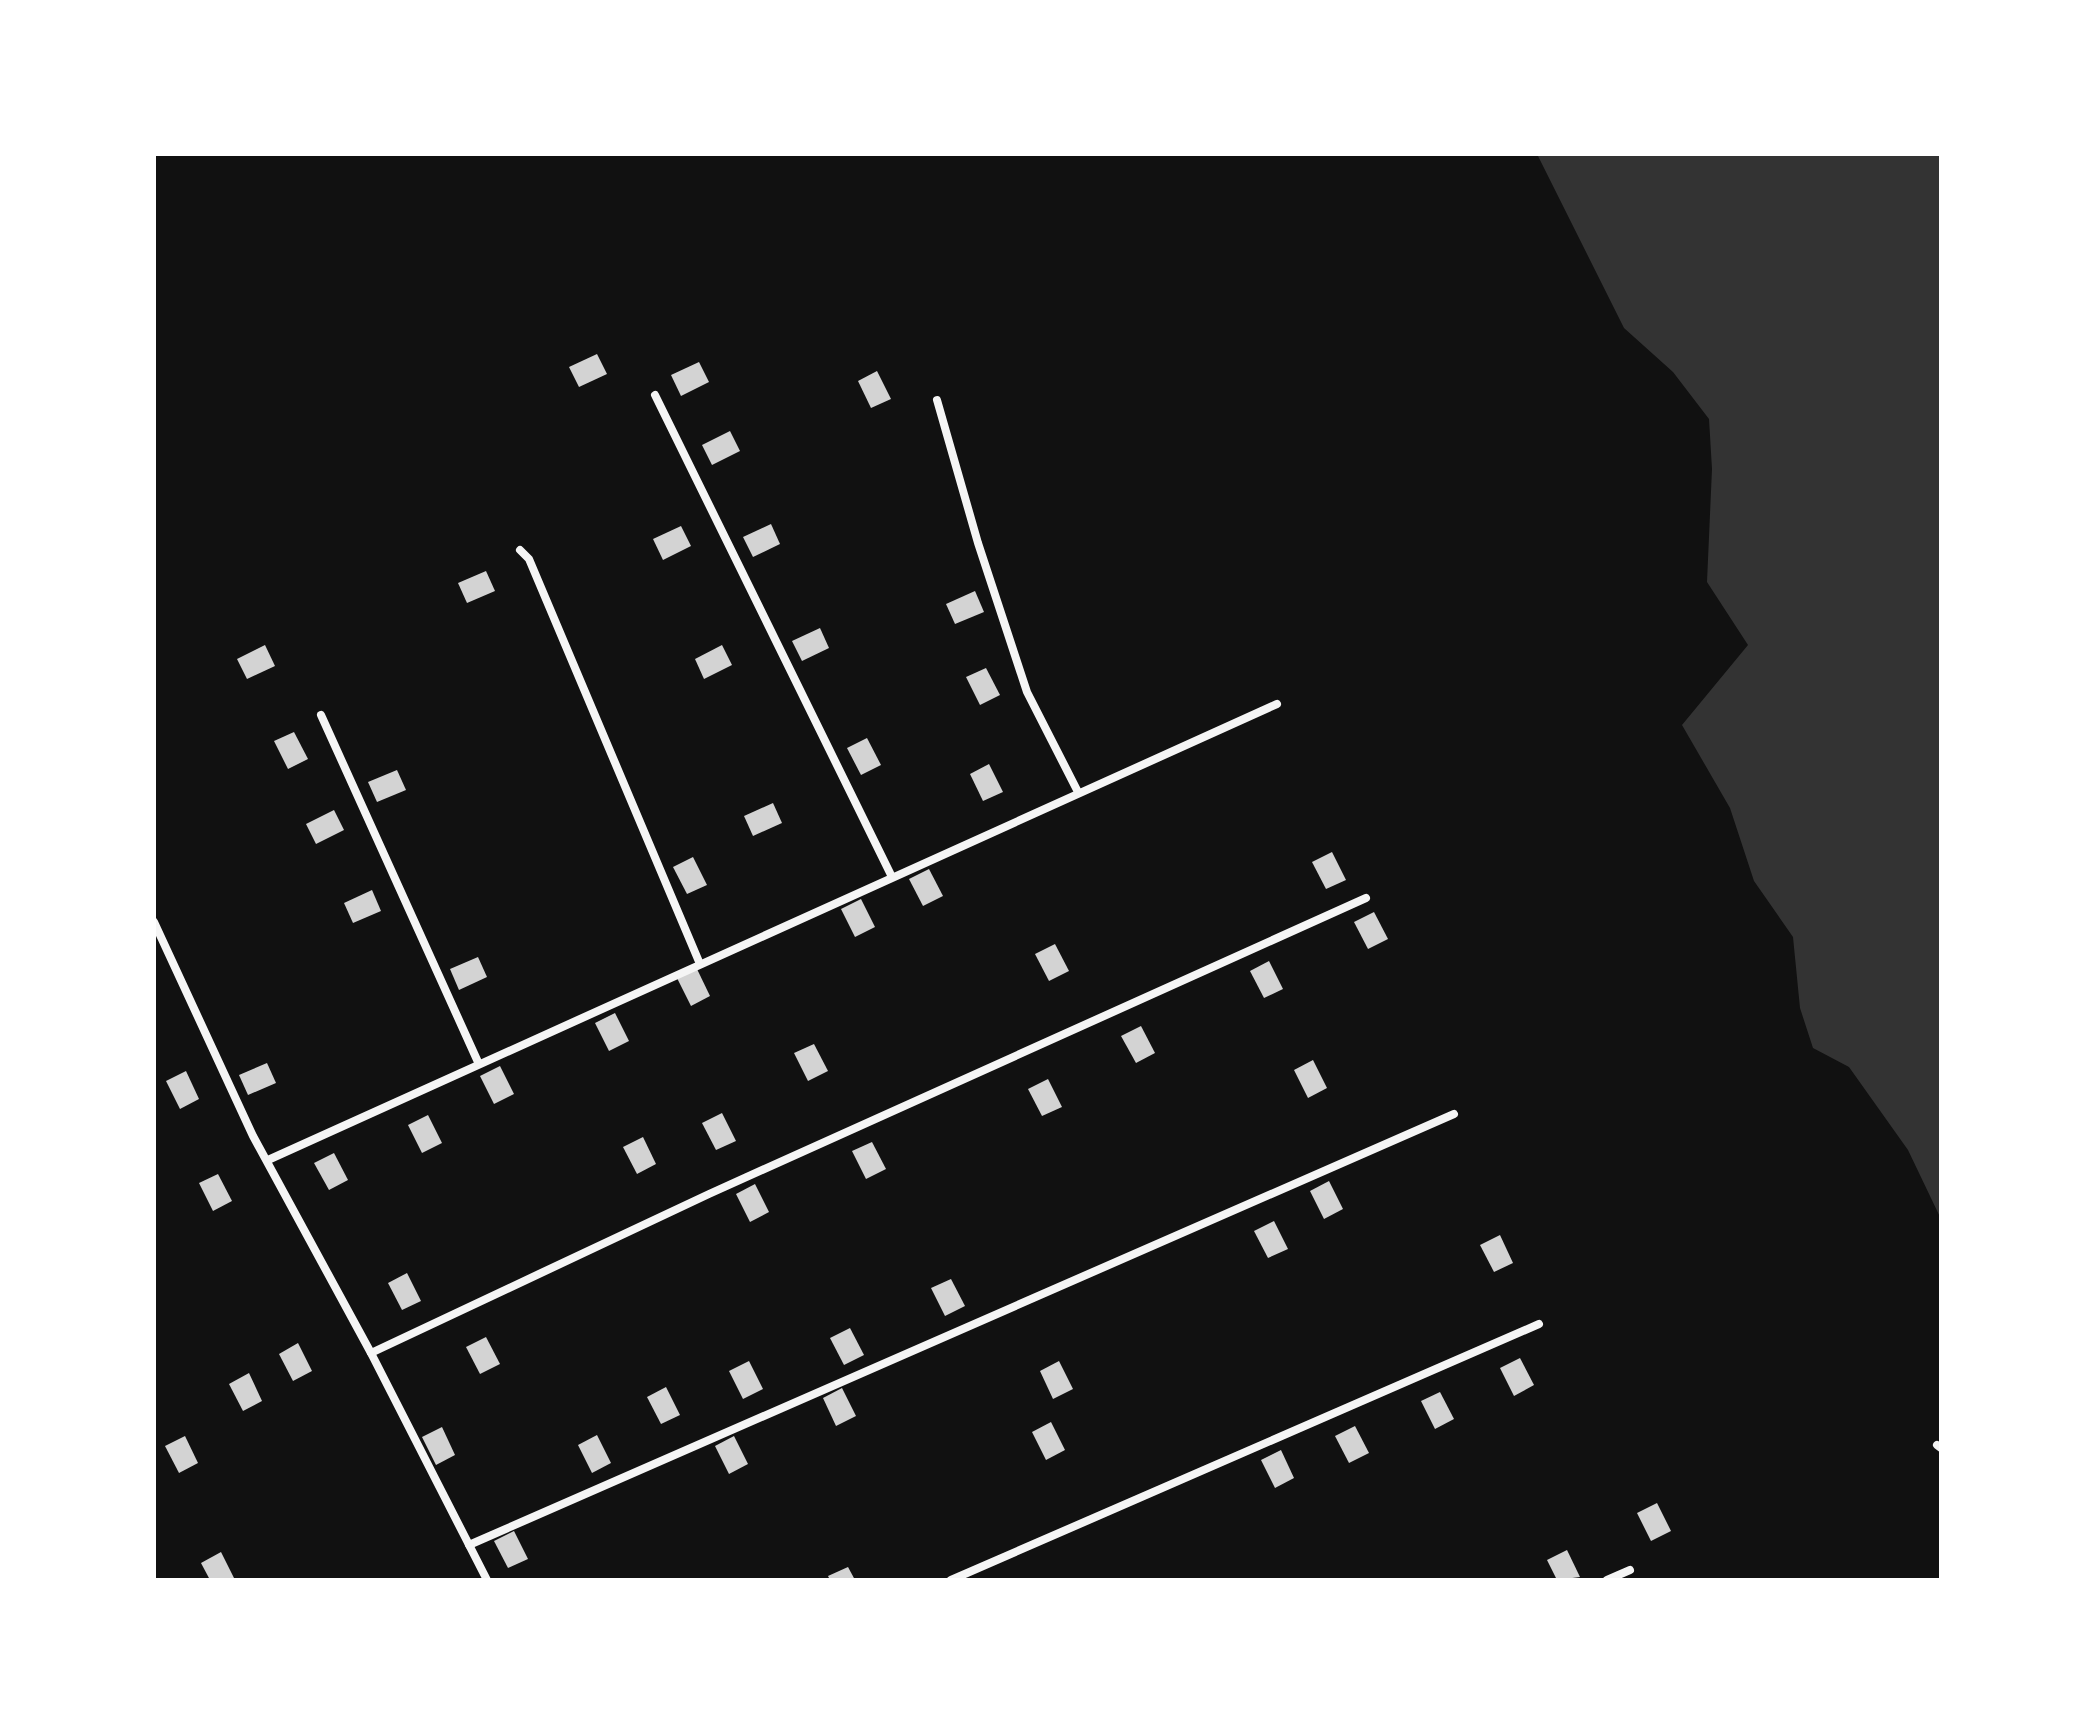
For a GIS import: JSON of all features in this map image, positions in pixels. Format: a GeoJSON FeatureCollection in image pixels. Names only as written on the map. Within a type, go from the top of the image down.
{"type":"FeatureCollection","features":[{"type":"Feature","properties":{"kind":"street"},"geometry":{"type":"LineString","coordinates":[[655,395],[892,877]]}},
{"type":"Feature","properties":{"kind":"street"},"geometry":{"type":"LineString","coordinates":[[937,400],[978,543],[1027,692],[1078,792]]}},
{"type":"Feature","properties":{"kind":"street"},"geometry":{"type":"LineString","coordinates":[[520,550],[529,559],[700,964]]}},
{"type":"Feature","properties":{"kind":"street"},"geometry":{"type":"LineString","coordinates":[[268,1160],[478,1062],[1277,704]]}},
{"type":"Feature","properties":{"kind":"street"},"geometry":{"type":"LineString","coordinates":[[321,715],[478,1062]]}},
{"type":"Feature","properties":{"kind":"street"},"geometry":{"type":"LineString","coordinates":[[371,1353],[709,1194],[1366,898]]}},
{"type":"Feature","properties":{"kind":"street"},"geometry":{"type":"LineString","coordinates":[[154,922],[268,1160],[487,1580]]}},
{"type":"Feature","properties":{"kind":"street"},"geometry":{"type":"LineString","coordinates":[[469,1545],[1454,1114]]}},
{"type":"Feature","properties":{"kind":"street"},"geometry":{"type":"LineString","coordinates":[[951,1580],[1539,1324]]}},
{"type":"Feature","properties":{"kind":"street"},"geometry":{"type":"LineString","coordinates":[[1607,1580],[1630,1570]]}},
{"type":"Feature","properties":{"kind":"shaded area"},"geometry":{"type":"Polygon","coordinates":[[[1537,154],[1941,154],[1941,1219],[1908,1150],[1849,1067],[1813,1048],[1800,1008],[1793,937],[1754,881],[1730,808],[1682,725],[1748,645],[1707,582],[1712,469],[1709,419],[1673,372],[1624,328],[1537,154]]]}},
{"type":"Feature","properties":{"kind":"building"},"geometry":{"type":"Polygon","coordinates":[[[597,354],[607,374],[579,387],[569,367],[597,354]]]}},
{"type":"Feature","properties":{"kind":"building"},"geometry":{"type":"Polygon","coordinates":[[[699,362],[709,382],[681,396],[671,375],[699,362]]]}},
{"type":"Feature","properties":{"kind":"building"},"geometry":{"type":"Polygon","coordinates":[[[877,371],[891,399],[871,408],[858,381],[877,371]]]}},
{"type":"Feature","properties":{"kind":"building"},"geometry":{"type":"Polygon","coordinates":[[[730,431],[740,451],[712,465],[702,445],[730,431]]]}},
{"type":"Feature","properties":{"kind":"building"},"geometry":{"type":"Polygon","coordinates":[[[771,524],[780,544],[753,557],[743,537],[771,524]]]}},
{"type":"Feature","properties":{"kind":"building"},"geometry":{"type":"Polygon","coordinates":[[[681,526],[691,546],[663,560],[653,539],[681,526]]]}},
{"type":"Feature","properties":{"kind":"building"},"geometry":{"type":"Polygon","coordinates":[[[486,571],[495,591],[467,603],[458,583],[486,571]]]}},
{"type":"Feature","properties":{"kind":"building"},"geometry":{"type":"Polygon","coordinates":[[[975,591],[984,612],[955,624],[946,604],[975,591]]]}},
{"type":"Feature","properties":{"kind":"building"},"geometry":{"type":"Polygon","coordinates":[[[820,628],[829,648],[802,661],[792,641],[820,628]]]}},
{"type":"Feature","properties":{"kind":"building"},"geometry":{"type":"Polygon","coordinates":[[[265,645],[275,666],[247,679],[237,659],[265,645]]]}},
{"type":"Feature","properties":{"kind":"building"},"geometry":{"type":"Polygon","coordinates":[[[722,645],[732,665],[704,679],[695,659],[722,645]]]}},
{"type":"Feature","properties":{"kind":"building"},"geometry":{"type":"Polygon","coordinates":[[[986,668],[1000,695],[980,705],[966,677],[986,668]]]}},
{"type":"Feature","properties":{"kind":"building"},"geometry":{"type":"Polygon","coordinates":[[[294,732],[308,759],[288,769],[274,741],[294,732]]]}},
{"type":"Feature","properties":{"kind":"building"},"geometry":{"type":"Polygon","coordinates":[[[867,738],[881,765],[861,775],[847,748],[867,738]]]}},
{"type":"Feature","properties":{"kind":"building"},"geometry":{"type":"Polygon","coordinates":[[[989,764],[1003,792],[983,801],[970,774],[989,764]]]}},
{"type":"Feature","properties":{"kind":"building"},"geometry":{"type":"Polygon","coordinates":[[[397,770],[406,790],[377,802],[368,782],[397,770]]]}},
{"type":"Feature","properties":{"kind":"building"},"geometry":{"type":"Polygon","coordinates":[[[773,803],[782,823],[753,836],[744,816],[773,803]]]}},
{"type":"Feature","properties":{"kind":"building"},"geometry":{"type":"Polygon","coordinates":[[[334,810],[344,830],[316,844],[306,824],[334,810]]]}},
{"type":"Feature","properties":{"kind":"building"},"geometry":{"type":"Polygon","coordinates":[[[1332,852],[1346,880],[1326,889],[1312,862],[1332,852]]]}},
{"type":"Feature","properties":{"kind":"building"},"geometry":{"type":"Polygon","coordinates":[[[693,857],[707,885],[687,894],[673,867],[693,857]]]}},
{"type":"Feature","properties":{"kind":"building"},"geometry":{"type":"Polygon","coordinates":[[[929,869],[943,896],[923,906],[909,879],[929,869]]]}},
{"type":"Feature","properties":{"kind":"building"},"geometry":{"type":"Polygon","coordinates":[[[372,890],[381,911],[353,923],[344,903],[372,890]]]}},
{"type":"Feature","properties":{"kind":"building"},"geometry":{"type":"Polygon","coordinates":[[[861,899],[875,927],[855,937],[841,909],[861,899]]]}},
{"type":"Feature","properties":{"kind":"building"},"geometry":{"type":"Polygon","coordinates":[[[1374,912],[1388,939],[1368,949],[1354,922],[1374,912]]]}},
{"type":"Feature","properties":{"kind":"building"},"geometry":{"type":"Polygon","coordinates":[[[1055,944],[1069,971],[1049,981],[1035,954],[1055,944]]]}},
{"type":"Feature","properties":{"kind":"building"},"geometry":{"type":"Polygon","coordinates":[[[478,957],[487,977],[459,990],[450,969],[478,957]]]}},
{"type":"Feature","properties":{"kind":"building"},"geometry":{"type":"Polygon","coordinates":[[[1269,961],[1283,989],[1264,998],[1250,971],[1269,961]]]}},
{"type":"Feature","properties":{"kind":"building"},"geometry":{"type":"Polygon","coordinates":[[[697,969],[710,996],[691,1006],[677,978],[697,969]]]}},
{"type":"Feature","properties":{"kind":"building"},"geometry":{"type":"Polygon","coordinates":[[[615,1013],[629,1041],[609,1051],[595,1023],[615,1013]]]}},
{"type":"Feature","properties":{"kind":"building"},"geometry":{"type":"Polygon","coordinates":[[[1141,1026],[1155,1053],[1136,1063],[1121,1036],[1141,1026]]]}},
{"type":"Feature","properties":{"kind":"building"},"geometry":{"type":"Polygon","coordinates":[[[814,1044],[828,1071],[808,1081],[794,1053],[814,1044]]]}},
{"type":"Feature","properties":{"kind":"building"},"geometry":{"type":"Polygon","coordinates":[[[1313,1060],[1327,1088],[1308,1098],[1294,1070],[1313,1060]]]}},
{"type":"Feature","properties":{"kind":"building"},"geometry":{"type":"Polygon","coordinates":[[[267,1063],[276,1083],[248,1095],[239,1075],[267,1063]]]}},
{"type":"Feature","properties":{"kind":"building"},"geometry":{"type":"Polygon","coordinates":[[[500,1066],[514,1094],[494,1104],[480,1076],[500,1066]]]}},
{"type":"Feature","properties":{"kind":"building"},"geometry":{"type":"Polygon","coordinates":[[[186,1071],[199,1099],[180,1109],[166,1081],[186,1071]]]}},
{"type":"Feature","properties":{"kind":"building"},"geometry":{"type":"Polygon","coordinates":[[[1048,1079],[1062,1107],[1042,1116],[1028,1089],[1048,1079]]]}},
{"type":"Feature","properties":{"kind":"building"},"geometry":{"type":"Polygon","coordinates":[[[722,1113],[736,1141],[716,1150],[702,1123],[722,1113]]]}},
{"type":"Feature","properties":{"kind":"building"},"geometry":{"type":"Polygon","coordinates":[[[428,1115],[442,1143],[422,1153],[408,1125],[428,1115]]]}},
{"type":"Feature","properties":{"kind":"building"},"geometry":{"type":"Polygon","coordinates":[[[643,1137],[656,1164],[637,1174],[623,1147],[643,1137]]]}},
{"type":"Feature","properties":{"kind":"building"},"geometry":{"type":"Polygon","coordinates":[[[872,1142],[886,1169],[866,1179],[852,1151],[872,1142]]]}},
{"type":"Feature","properties":{"kind":"building"},"geometry":{"type":"Polygon","coordinates":[[[334,1153],[348,1180],[329,1190],[314,1163],[334,1153]]]}},
{"type":"Feature","properties":{"kind":"building"},"geometry":{"type":"Polygon","coordinates":[[[218,1174],[232,1201],[213,1211],[199,1183],[218,1174]]]}},
{"type":"Feature","properties":{"kind":"building"},"geometry":{"type":"Polygon","coordinates":[[[1329,1181],[1343,1209],[1324,1219],[1310,1191],[1329,1181]]]}},
{"type":"Feature","properties":{"kind":"building"},"geometry":{"type":"Polygon","coordinates":[[[755,1184],[769,1212],[750,1222],[736,1194],[755,1184]]]}},
{"type":"Feature","properties":{"kind":"building"},"geometry":{"type":"Polygon","coordinates":[[[1274,1221],[1288,1249],[1268,1258],[1254,1231],[1274,1221]]]}},
{"type":"Feature","properties":{"kind":"building"},"geometry":{"type":"Polygon","coordinates":[[[1500,1235],[1513,1263],[1494,1272],[1480,1245],[1500,1235]]]}},
{"type":"Feature","properties":{"kind":"building"},"geometry":{"type":"Polygon","coordinates":[[[407,1273],[421,1301],[402,1310],[388,1283],[407,1273]]]}},
{"type":"Feature","properties":{"kind":"building"},"geometry":{"type":"Polygon","coordinates":[[[951,1279],[965,1306],[945,1316],[931,1288],[951,1279]]]}},
{"type":"Feature","properties":{"kind":"building"},"geometry":{"type":"Polygon","coordinates":[[[850,1328],[864,1355],[844,1365],[830,1338],[850,1328]]]}},
{"type":"Feature","properties":{"kind":"building"},"geometry":{"type":"Polygon","coordinates":[[[486,1337],[500,1364],[480,1374],[466,1347],[486,1337]]]}},
{"type":"Feature","properties":{"kind":"building"},"geometry":{"type":"Polygon","coordinates":[[[298,1343],[312,1371],[293,1381],[279,1354],[298,1343]]]}},
{"type":"Feature","properties":{"kind":"building"},"geometry":{"type":"Polygon","coordinates":[[[1520,1358],[1534,1385],[1514,1396],[1500,1368],[1520,1358]]]}},
{"type":"Feature","properties":{"kind":"building"},"geometry":{"type":"Polygon","coordinates":[[[749,1361],[763,1389],[743,1399],[729,1371],[749,1361]]]}},
{"type":"Feature","properties":{"kind":"building"},"geometry":{"type":"Polygon","coordinates":[[[1059,1361],[1073,1389],[1053,1399],[1040,1371],[1059,1361]]]}},
{"type":"Feature","properties":{"kind":"building"},"geometry":{"type":"Polygon","coordinates":[[[249,1373],[262,1401],[243,1411],[229,1384],[249,1373]]]}},
{"type":"Feature","properties":{"kind":"building"},"geometry":{"type":"Polygon","coordinates":[[[666,1387],[680,1415],[661,1424],[647,1397],[666,1387]]]}},
{"type":"Feature","properties":{"kind":"building"},"geometry":{"type":"Polygon","coordinates":[[[842,1388],[856,1416],[836,1426],[823,1398],[842,1388]]]}},
{"type":"Feature","properties":{"kind":"building"},"geometry":{"type":"Polygon","coordinates":[[[1440,1392],[1454,1419],[1435,1429],[1421,1401],[1440,1392]]]}},
{"type":"Feature","properties":{"kind":"building"},"geometry":{"type":"Polygon","coordinates":[[[1051,1422],[1065,1450],[1046,1460],[1032,1432],[1051,1422]]]}},
{"type":"Feature","properties":{"kind":"building"},"geometry":{"type":"Polygon","coordinates":[[[1355,1426],[1369,1453],[1349,1463],[1335,1436],[1355,1426]]]}},
{"type":"Feature","properties":{"kind":"building"},"geometry":{"type":"Polygon","coordinates":[[[442,1427],[455,1455],[436,1465],[422,1437],[442,1427]]]}},
{"type":"Feature","properties":{"kind":"building"},"geometry":{"type":"Polygon","coordinates":[[[597,1435],[611,1463],[592,1473],[578,1445],[597,1435]]]}},
{"type":"Feature","properties":{"kind":"building"},"geometry":{"type":"Polygon","coordinates":[[[185,1436],[198,1463],[179,1473],[165,1446],[185,1436]]]}},
{"type":"Feature","properties":{"kind":"building"},"geometry":{"type":"Polygon","coordinates":[[[734,1436],[748,1464],[729,1474],[715,1446],[734,1436]]]}},
{"type":"Feature","properties":{"kind":"building"},"geometry":{"type":"Polygon","coordinates":[[[1281,1450],[1294,1478],[1275,1488],[1261,1460],[1281,1450]]]}},
{"type":"Feature","properties":{"kind":"building"},"geometry":{"type":"Polygon","coordinates":[[[1657,1503],[1671,1531],[1651,1541],[1637,1513],[1657,1503]]]}},
{"type":"Feature","properties":{"kind":"building"},"geometry":{"type":"Polygon","coordinates":[[[514,1531],[528,1559],[508,1568],[494,1541],[514,1531]]]}},
{"type":"Feature","properties":{"kind":"building"},"geometry":{"type":"Polygon","coordinates":[[[1567,1550],[1580,1577],[1557,1580],[1547,1560],[1567,1550]]]}},
{"type":"Feature","properties":{"kind":"building"},"geometry":{"type":"Polygon","coordinates":[[[221,1552],[235,1580],[210,1580],[201,1563],[221,1552]]]}},
{"type":"Feature","properties":{"kind":"building"},"geometry":{"type":"Polygon","coordinates":[[[848,1567],[855,1580],[830,1580],[828,1576],[848,1567]]]}}]}
